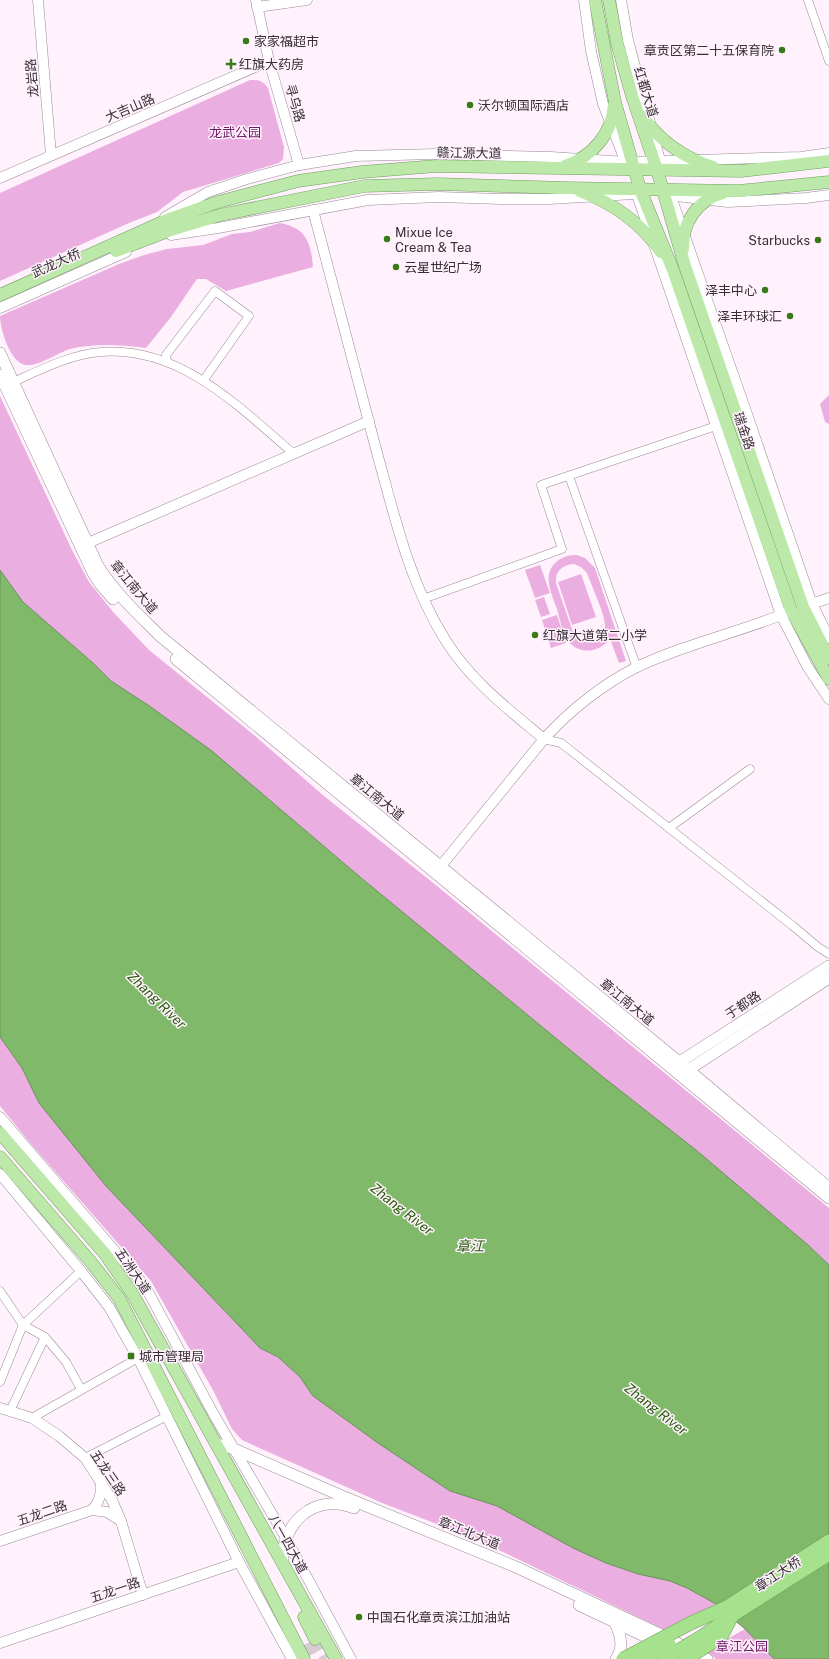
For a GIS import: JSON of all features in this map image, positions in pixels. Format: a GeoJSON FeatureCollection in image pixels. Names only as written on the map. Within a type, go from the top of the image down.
{"type":"FeatureCollection","features":[{"type":"Feature","properties":{"kind":"highway","name":"章江大桥"},"geometry":{"type":"LineString","coordinates":[[730,1611],[829,1541]]}},
{"type":"Feature","properties":{"kind":"highway","name":"章江大桥"},"geometry":{"type":"LineString","coordinates":[[730,1611],[829,1554]]}},
{"type":"Feature","properties":{"kind":"highway"},"geometry":{"type":"LineString","coordinates":[[686,1656],[720,1637],[730,1611]]}},
{"type":"Feature","properties":{"kind":"highway"},"geometry":{"type":"LineString","coordinates":[[623,1659],[692,1623],[730,1611]]}},
{"type":"Feature","properties":{"kind":"highway"},"geometry":{"type":"LineString","coordinates":[[643,1659],[730,1611]]}},
{"type":"Feature","properties":{"kind":"highway"},"geometry":{"type":"LineString","coordinates":[[664,1659],[701,1637],[730,1611]]}},
{"type":"Feature","properties":{"kind":"main road"},"geometry":{"type":"LineString","coordinates":[[595,0],[615,102],[630,166],[638,191]]}},
{"type":"Feature","properties":{"kind":"main road","name":"红都大道"},"geometry":{"type":"LineString","coordinates":[[609,0],[617,43],[632,96],[659,166],[667,192]]}},
{"type":"Feature","properties":{"kind":"main road"},"geometry":{"type":"LineString","coordinates":[[632,96],[642,115],[652,128],[672,147],[694,160],[713,167],[738,171],[741,191]]}},
{"type":"Feature","properties":{"kind":"main road"},"geometry":{"type":"LineString","coordinates":[[554,169],[580,160],[598,145],[611,123],[615,102]]}},
{"type":"Feature","properties":{"kind":"main road","name":"赣江源大道"},"geometry":{"type":"LineString","coordinates":[[121,245],[167,220],[218,202],[298,181],[362,172],[436,166],[554,169],[659,166],[738,171],[829,162]]}},
{"type":"Feature","properties":{"kind":"main road"},"geometry":{"type":"LineString","coordinates":[[685,266],[683,249],[686,227],[692,214],[701,204],[709,199],[725,192],[829,182]]}},
{"type":"Feature","properties":{"kind":"main road"},"geometry":{"type":"LineString","coordinates":[[121,245],[220,215],[364,186],[438,184],[667,192],[741,191]]}},
{"type":"Feature","properties":{"kind":"main road"},"geometry":{"type":"LineString","coordinates":[[567,188],[593,196],[622,212],[641,228],[672,270]]}},
{"type":"Feature","properties":{"kind":"main road","name":"瑞金路"},"geometry":{"type":"LineString","coordinates":[[638,191],[672,270],[721,424],[796,609],[829,679]]}},
{"type":"Feature","properties":{"kind":"main road","name":"瑞金路"},"geometry":{"type":"LineString","coordinates":[[667,192],[685,266],[796,609],[829,658]]}},
{"type":"Feature","properties":{"kind":"main road","name":"武龙大桥"},"geometry":{"type":"LineString","coordinates":[[0,295],[121,245]]}},
{"type":"Feature","properties":{"kind":"main road","name":"武龙大桥"},"geometry":{"type":"LineString","coordinates":[[0,303],[121,245]]}},
{"type":"Feature","properties":{"kind":"main road","name":"章江南大道"},"geometry":{"type":"LineString","coordinates":[[0,353],[9,384],[92,571],[105,590],[154,641],[680,1069],[829,1188]]}},
{"type":"Feature","properties":{"kind":"main road","name":"章江南大道"},"geometry":{"type":"LineString","coordinates":[[0,375],[9,384],[98,566],[123,600],[160,636],[438,871]]}},
{"type":"Feature","properties":{"kind":"main road","name":"于都路"},"geometry":{"type":"LineString","coordinates":[[680,1069],[829,966]]}},
{"type":"Feature","properties":{"kind":"main road","name":"于都路"},"geometry":{"type":"LineString","coordinates":[[680,1069],[829,978]]}},
{"type":"Feature","properties":{"kind":"main road","name":"章江南大道"},"geometry":{"type":"LineString","coordinates":[[680,1069],[829,1198]]}},
{"type":"Feature","properties":{"kind":"main road","name":"五洲大道"},"geometry":{"type":"LineString","coordinates":[[0,1133],[105,1254],[132,1293],[215,1443]]}},
{"type":"Feature","properties":{"kind":"main road","name":"五洲大道"},"geometry":{"type":"LineString","coordinates":[[0,1157],[91,1262],[119,1298],[194,1443]]}},
{"type":"Feature","properties":{"kind":"main road"},"geometry":{"type":"LineString","coordinates":[[194,1443],[311,1641],[215,1443]]}},
{"type":"Feature","properties":{"kind":"main road"},"geometry":{"type":"LineString","coordinates":[[194,1443],[304,1659]]}},
{"type":"Feature","properties":{"kind":"main road","name":"章江北大道"},"geometry":{"type":"LineString","coordinates":[[215,1443],[234,1449],[342,1496],[516,1567],[665,1642],[686,1656],[707,1659]]}},
{"type":"Feature","properties":{"kind":"main road","name":"八一四大道"},"geometry":{"type":"LineString","coordinates":[[215,1443],[336,1659]]}},
{"type":"Feature","properties":{"kind":"main road","name":"章江北大道"},"geometry":{"type":"LineString","coordinates":[[286,1538],[294,1523],[310,1510],[324,1505],[346,1505],[513,1572],[615,1623],[665,1642]]}},
{"type":"Feature","properties":{"kind":"main road"},"geometry":{"type":"LineString","coordinates":[[283,1564],[283,1550],[286,1538]]}},
{"type":"Feature","properties":{"kind":"main road"},"geometry":{"type":"LineString","coordinates":[[615,1623],[621,1639],[621,1649],[616,1659]]}},
{"type":"Feature","properties":{"kind":"main road"},"geometry":{"type":"LineString","coordinates":[[633,1659],[665,1642]]}},
{"type":"Feature","properties":{"kind":"street","name":"龙岩路"},"geometry":{"type":"LineString","coordinates":[[38,0],[51,155]]}},
{"type":"Feature","properties":{"kind":"street"},"geometry":{"type":"LineString","coordinates":[[257,3],[306,0]]}},
{"type":"Feature","properties":{"kind":"street"},"geometry":{"type":"LineString","coordinates":[[584,0],[591,51],[603,104],[630,166]]}},
{"type":"Feature","properties":{"kind":"street"},"geometry":{"type":"LineString","coordinates":[[621,0],[628,40],[652,128],[659,166],[694,160],[801,157],[829,153]]}},
{"type":"Feature","properties":{"kind":"street"},"geometry":{"type":"LineString","coordinates":[[808,0],[829,61]]}},
{"type":"Feature","properties":{"kind":"street","name":"寻乌路"},"geometry":{"type":"LineString","coordinates":[[257,3],[269,61],[299,165]]}},
{"type":"Feature","properties":{"kind":"street","name":"大吉山路"},"geometry":{"type":"LineString","coordinates":[[0,178],[51,155],[125,125],[269,61]]}},
{"type":"Feature","properties":{"kind":"street"},"geometry":{"type":"LineString","coordinates":[[0,308],[121,245],[165,216],[208,192],[246,179],[299,165],[356,156],[436,154],[580,160],[630,166]]}},
{"type":"Feature","properties":{"kind":"street"},"geometry":{"type":"LineString","coordinates":[[0,292],[121,245],[172,234],[218,228],[368,200],[439,197],[549,199],[638,191],[651,240],[721,424],[541,485],[562,549],[423,599]]}},
{"type":"Feature","properties":{"kind":"street"},"geometry":{"type":"LineString","coordinates":[[667,192],[728,202],[806,198],[829,195]]}},
{"type":"Feature","properties":{"kind":"street"},"geometry":{"type":"LineString","coordinates":[[667,192],[684,235],[747,414],[796,609],[807,666],[829,699]]}},
{"type":"Feature","properties":{"kind":"street"},"geometry":{"type":"LineString","coordinates":[[313,210],[399,532],[423,599],[446,641],[465,668],[494,698],[544,739],[561,743],[818,947],[829,954]]}},
{"type":"Feature","properties":{"kind":"street"},"geometry":{"type":"LineString","coordinates":[[167,362],[166,355],[215,291],[249,316],[204,381]]}},
{"type":"Feature","properties":{"kind":"street"},"geometry":{"type":"LineString","coordinates":[[9,384],[54,364],[84,355],[100,352],[131,352],[167,362],[194,374],[250,417],[294,454]]}},
{"type":"Feature","properties":{"kind":"street"},"geometry":{"type":"LineString","coordinates":[[88,543],[369,421]]}},
{"type":"Feature","properties":{"kind":"street"},"geometry":{"type":"LineString","coordinates":[[569,476],[637,668]]}},
{"type":"Feature","properties":{"kind":"street"},"geometry":{"type":"LineString","coordinates":[[438,871],[560,720],[585,700],[637,668],[669,654],[829,598]]}},
{"type":"Feature","properties":{"kind":"street"},"geometry":{"type":"LineString","coordinates":[[796,609],[829,638]]}},
{"type":"Feature","properties":{"kind":"street"},"geometry":{"type":"LineString","coordinates":[[669,828],[750,769]]}},
{"type":"Feature","properties":{"kind":"street"},"geometry":{"type":"LineString","coordinates":[[0,1117],[145,1286],[213,1413],[286,1538],[350,1659]]}},
{"type":"Feature","properties":{"kind":"street"},"geometry":{"type":"LineString","coordinates":[[0,1174],[109,1307],[138,1358],[239,1562],[292,1659]]}},
{"type":"Feature","properties":{"kind":"street"},"geometry":{"type":"LineString","coordinates":[[0,1382],[23,1325],[81,1271]]}},
{"type":"Feature","properties":{"kind":"street"},"geometry":{"type":"LineString","coordinates":[[0,1291],[23,1325],[45,1337],[66,1362],[81,1389]]}},
{"type":"Feature","properties":{"kind":"street"},"geometry":{"type":"LineString","coordinates":[[10,1411],[45,1337]]}},
{"type":"Feature","properties":{"kind":"street"},"geometry":{"type":"LineString","coordinates":[[32,1418],[138,1358]]}},
{"type":"Feature","properties":{"kind":"street","name":"五龙三路"},"geometry":{"type":"LineString","coordinates":[[0,1408],[32,1418],[59,1436],[85,1458],[112,1500],[121,1521],[143,1594]]}},
{"type":"Feature","properties":{"kind":"street"},"geometry":{"type":"LineString","coordinates":[[85,1458],[167,1416]]}},
{"type":"Feature","properties":{"kind":"street"},"geometry":{"type":"LineString","coordinates":[[92,1510],[97,1504],[100,1496],[101,1481]]}},
{"type":"Feature","properties":{"kind":"street"},"geometry":{"type":"LineString","coordinates":[[92,1510],[107,1512],[121,1521]]}},
{"type":"Feature","properties":{"kind":"street","name":"五龙二路"},"geometry":{"type":"LineString","coordinates":[[0,1541],[92,1510]]}},
{"type":"Feature","properties":{"kind":"street","name":"五龙一路"},"geometry":{"type":"LineString","coordinates":[[0,1643],[239,1562]]}},
{"type":"Feature","properties":{"kind":"green space","name":"龙武公园"},"geometry":{"type":"Polygon","coordinates":[[[250,80],[260,81],[268,88],[284,147],[283,159],[279,163],[183,192],[157,212],[0,281],[0,193],[250,80]]]}},
{"type":"Feature","properties":{"kind":"green space"},"geometry":{"type":"Polygon","coordinates":[[[280,223],[296,228],[306,238],[311,250],[313,267],[226,291],[206,279],[197,279],[171,317],[146,348],[108,345],[80,347],[70,349],[36,364],[30,365],[20,363],[10,352],[0,322],[0,316],[119,264],[144,255],[167,249],[203,245],[232,234],[250,232],[280,223]]]}},
{"type":"Feature","properties":{"kind":"green space"},"geometry":{"type":"Polygon","coordinates":[[[829,395],[829,424],[825,422],[820,404],[829,395]]]}},
{"type":"Feature","properties":{"kind":"green space"},"geometry":{"type":"Polygon","coordinates":[[[0,396],[72,550],[89,582],[114,613],[149,650],[254,735],[324,796],[437,886],[829,1208],[829,1265],[808,1245],[696,1150],[603,1077],[360,877],[212,751],[148,705],[111,681],[93,663],[23,602],[0,570],[0,396]]]}},
{"type":"Feature","properties":{"kind":"green space"},"geometry":{"type":"Polygon","coordinates":[[[571,555],[577,555],[585,558],[595,568],[626,661],[619,663],[610,639],[601,647],[590,650],[578,649],[568,641],[551,593],[549,577],[552,566],[556,562],[571,555]],[[574,564],[563,567],[558,572],[556,583],[574,635],[581,640],[591,642],[598,639],[604,632],[605,622],[587,573],[581,567],[574,564]]]}},
{"type":"Feature","properties":{"kind":"green space"},"geometry":{"type":"Polygon","coordinates":[[[540,565],[550,593],[535,598],[525,570],[540,565]]]}},
{"type":"Feature","properties":{"kind":"green space"},"geometry":{"type":"Polygon","coordinates":[[[581,574],[596,617],[572,625],[558,582],[581,574]]]}},
{"type":"Feature","properties":{"kind":"green space"},"geometry":{"type":"Polygon","coordinates":[[[544,597],[550,614],[541,617],[535,600],[544,597]]]}},
{"type":"Feature","properties":{"kind":"green space"},"geometry":{"type":"Polygon","coordinates":[[[557,615],[566,643],[551,648],[542,620],[557,615]]]}},
{"type":"Feature","properties":{"kind":"green space"},"geometry":{"type":"Polygon","coordinates":[[[0,1037],[22,1068],[39,1103],[260,1348],[278,1357],[300,1377],[313,1396],[378,1443],[450,1491],[497,1506],[606,1563],[638,1574],[670,1581],[687,1588],[716,1604],[667,1631],[476,1539],[382,1503],[242,1440],[232,1429],[214,1392],[151,1281],[31,1144],[0,1106],[0,1037]]]}},
{"type":"Feature","properties":{"kind":"green space","name":"章江公园"},"geometry":{"type":"Polygon","coordinates":[[[745,1629],[774,1659],[716,1659],[706,1651],[745,1629]]]}},
{"type":"Feature","properties":{"kind":"water","name":"章江"},"geometry":{"type":"Polygon","coordinates":[[[0,570],[23,602],[93,663],[111,681],[148,705],[212,751],[360,877],[603,1077],[696,1150],[808,1245],[829,1265],[829,1659],[774,1659],[745,1629],[716,1604],[687,1588],[670,1581],[638,1574],[606,1563],[573,1548],[497,1506],[450,1491],[378,1443],[313,1396],[300,1377],[278,1357],[260,1348],[106,1186],[39,1103],[22,1068],[0,1037],[0,570]]]}},
{"type":"Feature","properties":{"kind":"tunnel"},"geometry":{"type":"LineString","coordinates":[[315,1639],[326,1659]]}},
{"type":"Feature","properties":{"kind":"tunnel"},"geometry":{"type":"LineString","coordinates":[[306,1644],[313,1659]]}},
{"type":"Feature","properties":{"kind":"place","name":"家家福超市"},"geometry":{"type":"Point","coordinates":[246,41]}},
{"type":"Feature","properties":{"kind":"place","name":"章贡区第二十五保育院"},"geometry":{"type":"Point","coordinates":[782,50]}},
{"type":"Feature","properties":{"kind":"place","name":"红旗大药房"},"geometry":{"type":"Point","coordinates":[231,64]}},
{"type":"Feature","properties":{"kind":"place","name":"沃尔顿国际酒店"},"geometry":{"type":"Point","coordinates":[470,105]}},
{"type":"Feature","properties":{"kind":"place","name":"Mixue Ice Cream & Tea"},"geometry":{"type":"Point","coordinates":[387,239]}},
{"type":"Feature","properties":{"kind":"place","name":"Starbucks"},"geometry":{"type":"Point","coordinates":[818,240]}},
{"type":"Feature","properties":{"kind":"place","name":"云星世纪广场"},"geometry":{"type":"Point","coordinates":[396,267]}},
{"type":"Feature","properties":{"kind":"place","name":"泽丰中心"},"geometry":{"type":"Point","coordinates":[765,290]}},
{"type":"Feature","properties":{"kind":"place","name":"泽丰环球汇"},"geometry":{"type":"Point","coordinates":[790,316]}},
{"type":"Feature","properties":{"kind":"place","name":"红旗大道第二小学"},"geometry":{"type":"Point","coordinates":[535,635]}},
{"type":"Feature","properties":{"kind":"place","name":"城市管理局"},"geometry":{"type":"Point","coordinates":[131,1356]}},
{"type":"Feature","properties":{"kind":"place","name":"中国石化章贡滨江加油站"},"geometry":{"type":"Point","coordinates":[359,1617]}},
{"type":"Feature","properties":{"kind":"water label","name":"Zhang River"},"geometry":{"type":"Point","coordinates":[157,1000]}},
{"type":"Feature","properties":{"kind":"water label","name":"Zhang River"},"geometry":{"type":"Point","coordinates":[402,1209]}},
{"type":"Feature","properties":{"kind":"water label","name":"Zhang River"},"geometry":{"type":"Point","coordinates":[656,1409]}}]}
